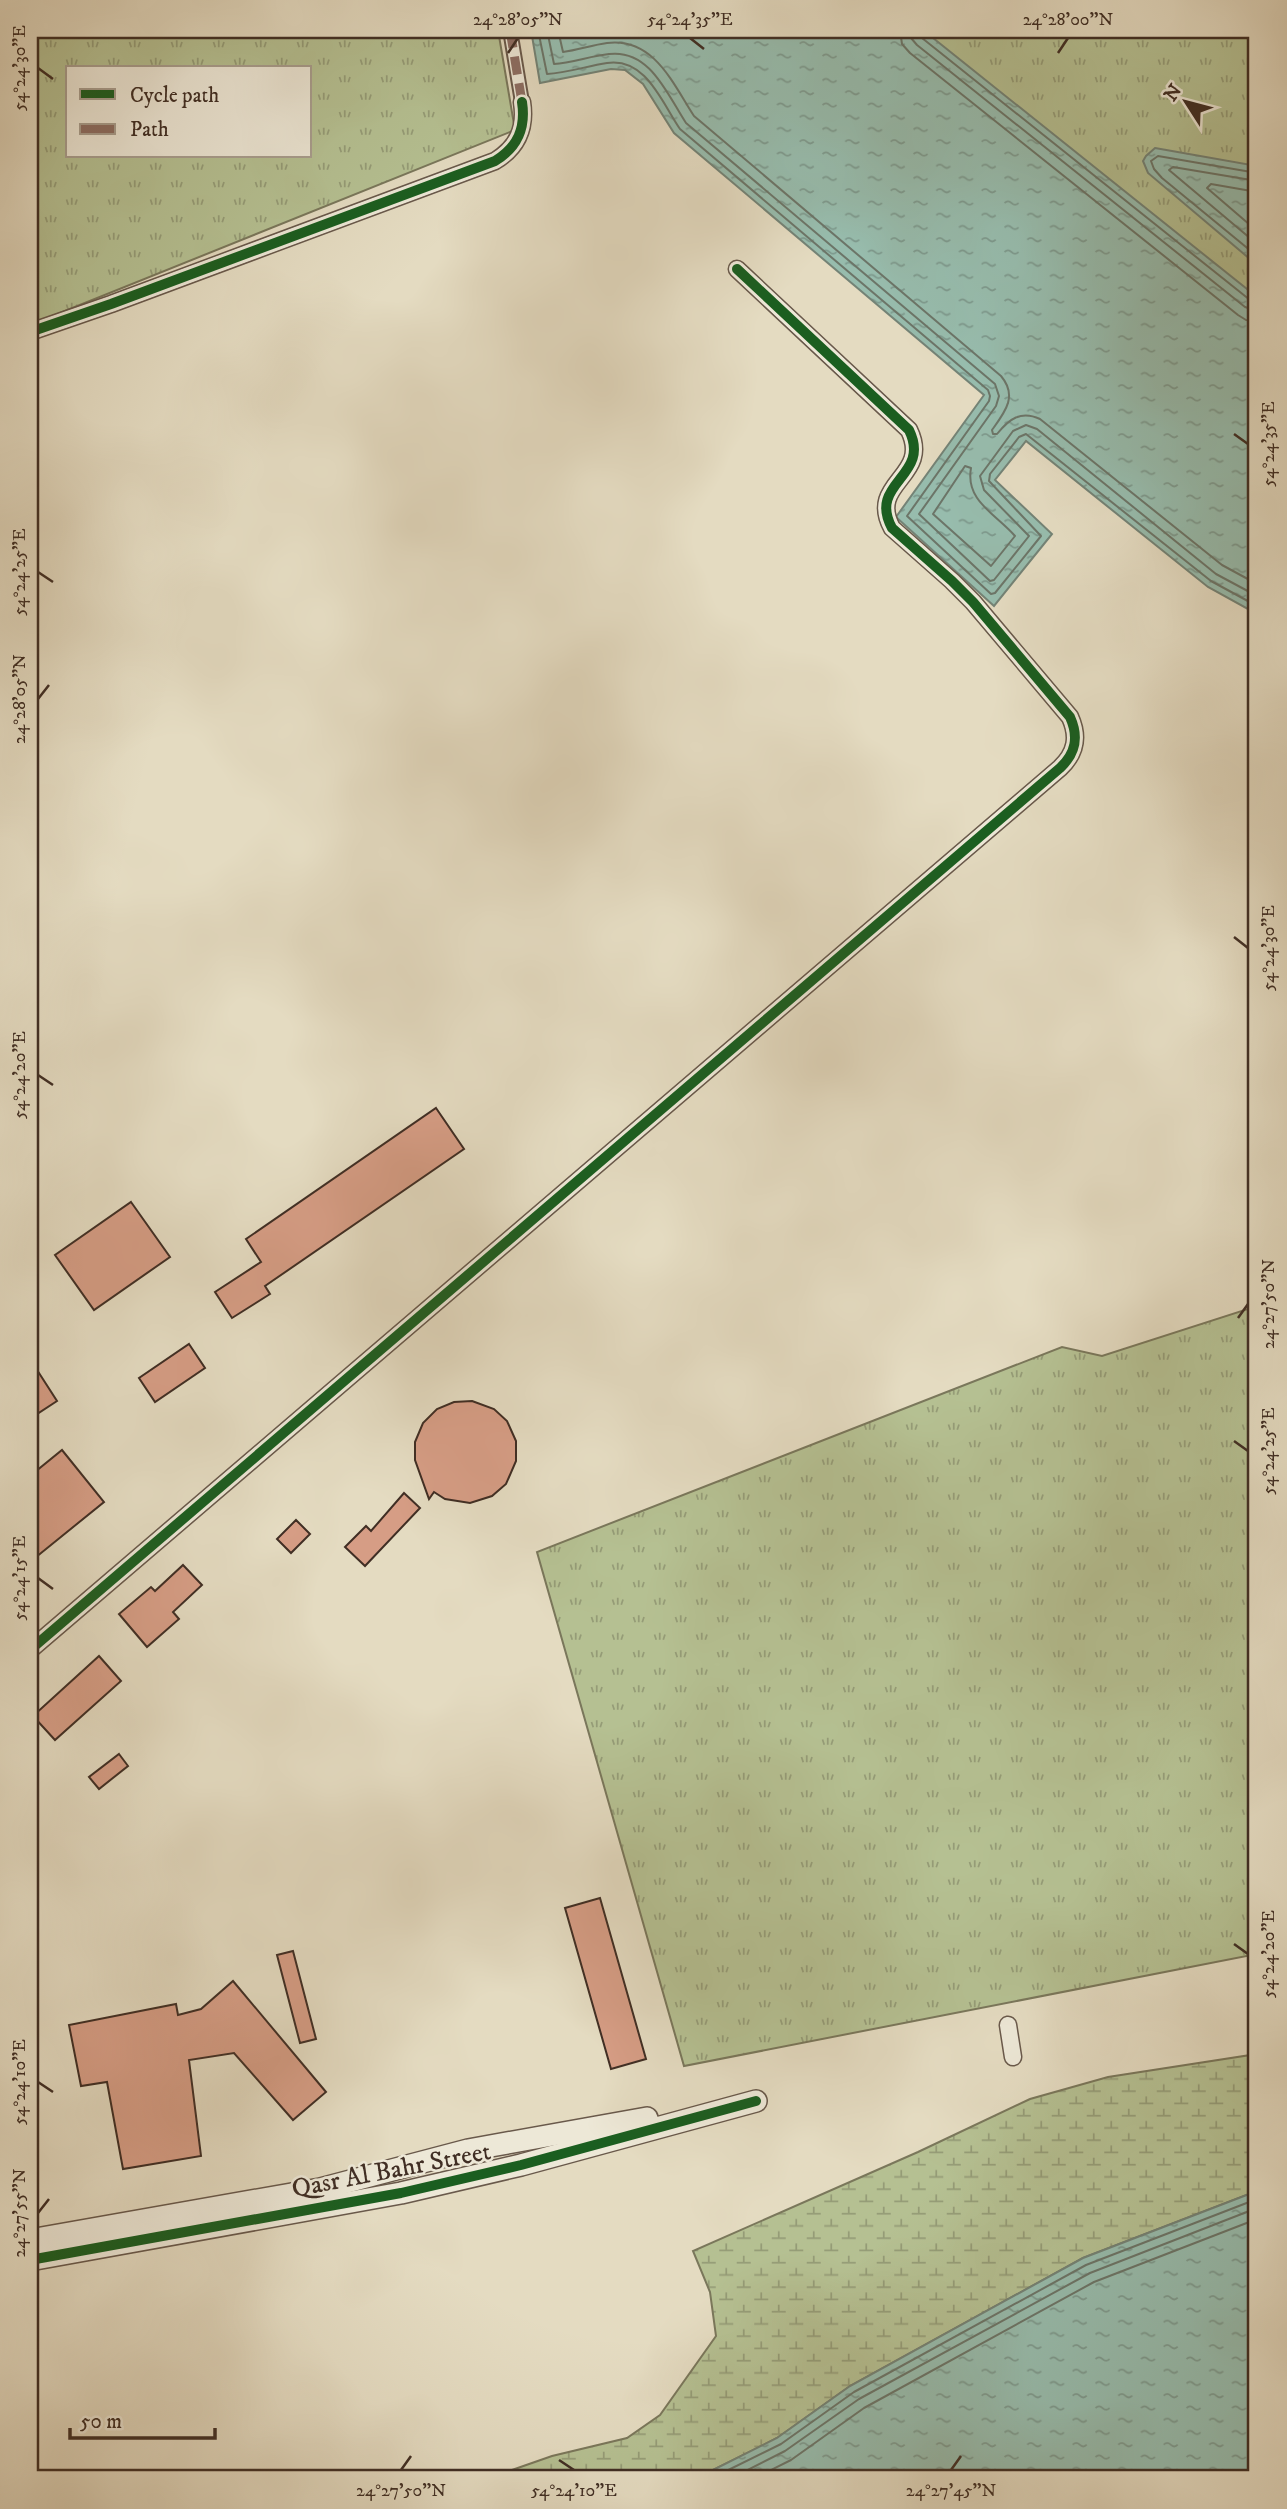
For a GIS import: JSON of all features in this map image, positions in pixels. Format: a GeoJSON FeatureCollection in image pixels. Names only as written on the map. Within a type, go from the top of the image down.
{"type":"FeatureCollection","features":[{"type":"Feature","properties":{"kind":"street"},"geometry":{"type":"LineString","coordinates":[[30,332],[495,160],[510,150],[520,135],[523,124],[510,30]]}},
{"type":"Feature","properties":{"kind":"street"},"geometry":{"type":"LineString","coordinates":[[30,1650],[1060,768],[1072,753],[1076,735],[1070,718],[973,603],[892,528],[887,520],[886,501],[915,456],[909,430],[737,269]]}},
{"type":"Feature","properties":{"kind":"street"},"geometry":{"type":"LineString","coordinates":[[1007,2025],[1013,2057]]}},
{"type":"Feature","properties":{"kind":"street","name":"Qasr Al Bahr Street"},"geometry":{"type":"LineString","coordinates":[[30,2240],[320,2189],[426,2159],[514,2140],[756,2101],[521,2165],[401,2193],[30,2260]]}},
{"type":"Feature","properties":{"kind":"green space"},"geometry":{"type":"Polygon","coordinates":[[[30,30],[498,30],[515,130],[30,325],[30,30]]]}},
{"type":"Feature","properties":{"kind":"green space"},"geometry":{"type":"Polygon","coordinates":[[[866,30],[1257,30],[1257,335],[866,30]]]}},
{"type":"Feature","properties":{"kind":"green space"},"geometry":{"type":"Polygon","coordinates":[[[1257,1306],[1257,1954],[684,2066],[537,1552],[1062,1347],[1102,1356],[1257,1306]]]}},
{"type":"Feature","properties":{"kind":"green space"},"geometry":{"type":"Polygon","coordinates":[[[1257,2054],[1257,2191],[1083,2258],[850,2386],[777,2438],[695,2479],[486,2479],[552,2456],[627,2438],[660,2415],[716,2336],[710,2292],[693,2251],[918,2152],[1030,2099],[1108,2077],[1257,2054]]]}},
{"type":"Feature","properties":{"kind":"water"},"geometry":{"type":"Polygon","coordinates":[[[531,30],[923,30],[1257,297],[1257,614],[1208,587],[1026,441],[995,480],[1052,534],[994,606],[896,517],[984,395],[674,133],[643,84],[625,70],[611,69],[540,83],[531,30]]]}},
{"type":"Feature","properties":{"kind":"water"},"geometry":{"type":"Polygon","coordinates":[[[1155,148],[1257,166],[1257,265],[1148,173],[1143,161],[1155,148]]]}},
{"type":"Feature","properties":{"kind":"water"},"geometry":{"type":"Polygon","coordinates":[[[1257,2191],[1257,2479],[695,2479],[777,2438],[850,2386],[1083,2258],[1257,2191]]]}},
{"type":"Feature","properties":{"kind":"building"},"geometry":{"type":"Polygon","coordinates":[[[436,1108],[464,1149],[265,1286],[270,1294],[232,1318],[215,1292],[261,1262],[246,1239],[436,1108]]]}},
{"type":"Feature","properties":{"kind":"building"},"geometry":{"type":"Polygon","coordinates":[[[131,1202],[170,1257],[94,1310],[55,1255],[131,1202]]]}},
{"type":"Feature","properties":{"kind":"building"},"geometry":{"type":"Polygon","coordinates":[[[189,1344],[205,1368],[155,1402],[139,1378],[189,1344]]]}},
{"type":"Feature","properties":{"kind":"building"},"geometry":{"type":"Polygon","coordinates":[[[30,1359],[57,1401],[37,1414],[30,1403],[30,1359]]]}},
{"type":"Feature","properties":{"kind":"building"},"geometry":{"type":"Polygon","coordinates":[[[472,1401],[494,1409],[507,1421],[516,1441],[516,1461],[506,1484],[492,1496],[470,1503],[445,1499],[434,1492],[429,1499],[415,1460],[415,1442],[423,1423],[437,1409],[454,1402],[472,1401]]]}},
{"type":"Feature","properties":{"kind":"building"},"geometry":{"type":"Polygon","coordinates":[[[62,1450],[104,1502],[30,1562],[30,1476],[62,1450]]]}},
{"type":"Feature","properties":{"kind":"building"},"geometry":{"type":"Polygon","coordinates":[[[404,1493],[420,1508],[365,1566],[345,1547],[366,1526],[371,1531],[404,1493]]]}},
{"type":"Feature","properties":{"kind":"building"},"geometry":{"type":"Polygon","coordinates":[[[296,1520],[310,1534],[291,1553],[277,1539],[296,1520]]]}},
{"type":"Feature","properties":{"kind":"building"},"geometry":{"type":"Polygon","coordinates":[[[183,1565],[202,1585],[173,1612],[179,1619],[147,1647],[119,1614],[151,1587],[155,1591],[183,1565]]]}},
{"type":"Feature","properties":{"kind":"building"},"geometry":{"type":"Polygon","coordinates":[[[99,1656],[121,1681],[55,1740],[33,1716],[99,1656]]]}},
{"type":"Feature","properties":{"kind":"building"},"geometry":{"type":"Polygon","coordinates":[[[119,1754],[128,1766],[99,1789],[89,1777],[119,1754]]]}},
{"type":"Feature","properties":{"kind":"building"},"geometry":{"type":"Polygon","coordinates":[[[600,1898],[646,2059],[611,2069],[565,1908],[600,1898]]]}},
{"type":"Feature","properties":{"kind":"building"},"geometry":{"type":"Polygon","coordinates":[[[293,1951],[316,2039],[300,2043],[277,1955],[293,1951]]]}},
{"type":"Feature","properties":{"kind":"building"},"geometry":{"type":"Polygon","coordinates":[[[233,1981],[326,2092],[293,2120],[234,2053],[189,2060],[201,2156],[123,2169],[107,2082],[81,2086],[69,2025],[176,2004],[178,2015],[201,2009],[233,1981]]]}},
{"type":"Feature","properties":{"kind":"marked path"},"geometry":{"type":"LineString","coordinates":[[510,30],[522,102]]}},
{"type":"Feature","properties":{"kind":"cycle path"},"geometry":{"type":"LineString","coordinates":[[30,332],[495,161],[509,150],[519,136],[523,120],[522,102]]}},
{"type":"Feature","properties":{"kind":"cycle path"},"geometry":{"type":"LineString","coordinates":[[30,1650],[1070,757],[1075,738],[1070,717],[973,602],[892,528],[886,513],[887,500],[913,459],[914,446],[909,430],[737,269]]}},
{"type":"Feature","properties":{"kind":"cycle path"},"geometry":{"type":"LineString","coordinates":[[30,2260],[401,2193],[521,2165],[756,2101]]}}]}
